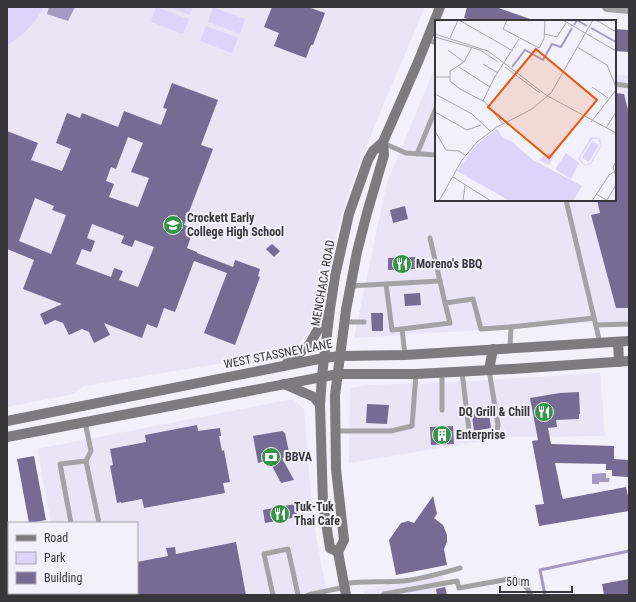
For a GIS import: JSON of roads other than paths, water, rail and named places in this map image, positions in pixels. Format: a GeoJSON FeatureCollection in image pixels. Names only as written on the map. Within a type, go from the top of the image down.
{"type":"FeatureCollection","features":[{"type":"Feature","properties":{"kind":"main road","name":"MENCHACA ROAD"},"geometry":{"type":"LineString","coordinates":[[437,20],[440,7]]}},
{"type":"Feature","properties":{"kind":"main road","name":"MENCHACA ROAD"},"geometry":{"type":"LineString","coordinates":[[338,552],[330,548],[323,504],[320,405],[324,358],[335,276],[349,214],[368,160],[373,152],[383,142],[418,62],[431,41],[435,26]]}},
{"type":"Feature","properties":{"kind":"main road","name":"MENCHACA ROAD"},"geometry":{"type":"LineString","coordinates":[[345,589],[338,552],[344,540],[336,469],[335,395],[350,286],[362,231],[384,155],[383,142]]}},
{"type":"Feature","properties":{"kind":"main road"},"geometry":{"type":"LineString","coordinates":[[283,366],[308,345],[319,329],[330,308]]}},
{"type":"Feature","properties":{"kind":"main road","name":"WEST STASSNEY LANE"},"geometry":{"type":"LineString","coordinates":[[7,421],[324,358],[340,356],[405,355],[629,341]]}},
{"type":"Feature","properties":{"kind":"main road"},"geometry":{"type":"LineString","coordinates":[[7,437],[338,374],[442,373],[624,362],[618,342]]}},
{"type":"Feature","properties":{"kind":"main road"},"geometry":{"type":"LineString","coordinates":[[489,370],[493,349]]}},
{"type":"Feature","properties":{"kind":"main road"},"geometry":{"type":"LineString","coordinates":[[284,384],[314,397],[320,405]]}},
{"type":"Feature","properties":{"kind":"main road"},"geometry":{"type":"LineString","coordinates":[[85,422],[86,406]]}},
{"type":"Feature","properties":{"kind":"street"},"geometry":{"type":"LineString","coordinates":[[607,7],[629,9]]}},
{"type":"Feature","properties":{"kind":"lane"},"geometry":{"type":"LineString","coordinates":[[616,84],[629,86]]}},
{"type":"Feature","properties":{"kind":"lane"},"geometry":{"type":"LineString","coordinates":[[417,154],[435,110]]}},
{"type":"Feature","properties":{"kind":"lane"},"geometry":{"type":"LineString","coordinates":[[383,142],[406,152],[435,155]]}},
{"type":"Feature","properties":{"kind":"lane"},"geometry":{"type":"LineString","coordinates":[[566,201],[600,343]]}},
{"type":"Feature","properties":{"kind":"lane"},"geometry":{"type":"LineString","coordinates":[[386,284],[392,330],[450,323],[430,238]]}},
{"type":"Feature","properties":{"kind":"lane"},"geometry":{"type":"LineString","coordinates":[[350,286],[440,281]]}},
{"type":"Feature","properties":{"kind":"lane"},"geometry":{"type":"LineString","coordinates":[[445,303],[473,299],[481,328],[511,327],[594,318]]}},
{"type":"Feature","properties":{"kind":"lane"},"geometry":{"type":"LineString","coordinates":[[344,322],[364,322]]}},
{"type":"Feature","properties":{"kind":"lane"},"geometry":{"type":"LineString","coordinates":[[596,325],[629,324]]}},
{"type":"Feature","properties":{"kind":"lane"},"geometry":{"type":"LineString","coordinates":[[510,348],[511,327]]}},
{"type":"Feature","properties":{"kind":"lane"},"geometry":{"type":"LineString","coordinates":[[402,329],[405,355]]}},
{"type":"Feature","properties":{"kind":"lane"},"geometry":{"type":"LineString","coordinates":[[462,372],[469,430],[473,437],[494,433],[498,426],[489,370]]}},
{"type":"Feature","properties":{"kind":"lane"},"geometry":{"type":"LineString","coordinates":[[442,373],[442,410]]}},
{"type":"Feature","properties":{"kind":"lane"},"geometry":{"type":"LineString","coordinates":[[335,431],[391,431],[412,426],[416,374]]}},
{"type":"Feature","properties":{"kind":"lane"},"geometry":{"type":"LineString","coordinates":[[85,422],[91,451],[86,461],[98,522]]}},
{"type":"Feature","properties":{"kind":"lane"},"geometry":{"type":"LineString","coordinates":[[71,522],[60,464],[86,461]]}},
{"type":"Feature","properties":{"kind":"lane"},"geometry":{"type":"LineString","coordinates":[[273,595],[264,554],[288,549],[298,595]]}},
{"type":"Feature","properties":{"kind":"lane"},"geometry":{"type":"LineString","coordinates":[[308,595],[345,589],[361,581],[405,580],[440,574],[460,568]]}},
{"type":"Feature","properties":{"kind":"lane"},"geometry":{"type":"LineString","coordinates":[[383,595],[457,581],[459,588],[515,578],[527,588],[531,595]]}},
{"type":"Feature","properties":{"kind":"waterway"},"geometry":{"type":"LineString","coordinates":[[545,595],[540,570],[629,551]]}},
{"type":"Feature","properties":{"kind":"place","name":"Crockett Early College High School"},"geometry":{"type":"Point","coordinates":[173,225]}},
{"type":"Feature","properties":{"kind":"place","name":"Moreno's BBQ"},"geometry":{"type":"Point","coordinates":[402,264]}},
{"type":"Feature","properties":{"kind":"place","name":"DQ Grill & Chill"},"geometry":{"type":"Point","coordinates":[544,412]}},
{"type":"Feature","properties":{"kind":"place","name":"Enterprise"},"geometry":{"type":"Point","coordinates":[442,435]}},
{"type":"Feature","properties":{"kind":"place","name":"BBVA"},"geometry":{"type":"Point","coordinates":[271,457]}},
{"type":"Feature","properties":{"kind":"place","name":"Tuk-Tuk Thai Cafe"},"geometry":{"type":"Point","coordinates":[280,514]}}]}
